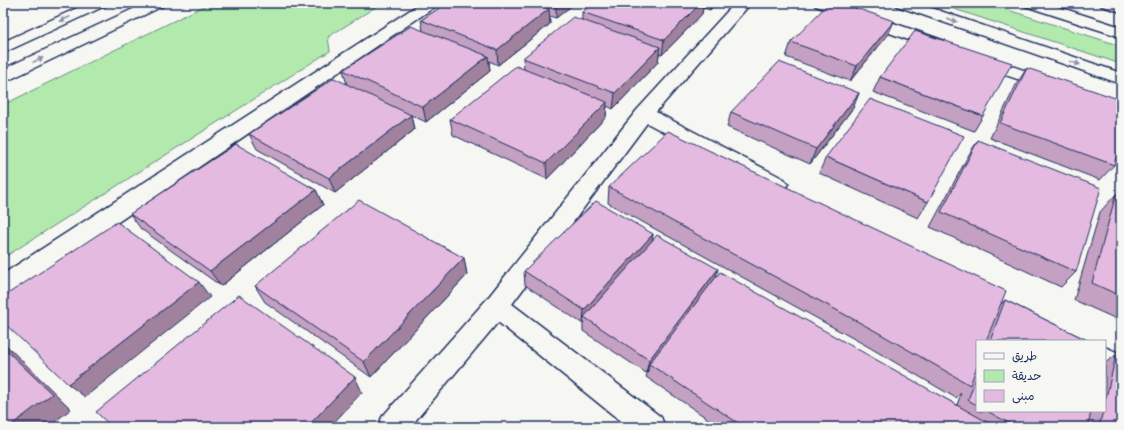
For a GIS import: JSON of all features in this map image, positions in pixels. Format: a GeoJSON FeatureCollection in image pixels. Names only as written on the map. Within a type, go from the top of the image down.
{"type":"FeatureCollection","features":[{"type":"Feature","properties":{"kind":"street"},"geometry":{"type":"LineString","coordinates":[[3,48],[100,3]]}},
{"type":"Feature","properties":{"kind":"street"},"geometry":{"type":"LineString","coordinates":[[3,76],[158,3]]}},
{"type":"Feature","properties":{"kind":"street"},"geometry":{"type":"LineString","coordinates":[[3,287],[431,3]]}},
{"type":"Feature","properties":{"kind":"street"},"geometry":{"type":"LineString","coordinates":[[392,427],[496,306],[644,114],[743,3]]}},
{"type":"Feature","properties":{"kind":"street"},"geometry":{"type":"LineString","coordinates":[[821,3],[1068,92]]}},
{"type":"Feature","properties":{"kind":"street"},"geometry":{"type":"LineString","coordinates":[[902,3],[1121,79]]}},
{"type":"Feature","properties":{"kind":"street"},"geometry":{"type":"LineString","coordinates":[[1030,3],[1121,32]]}},
{"type":"Feature","properties":{"kind":"street"},"geometry":{"type":"LineString","coordinates":[[1107,3],[1121,7]]}},
{"type":"Feature","properties":{"kind":"street"},"geometry":{"type":"LineString","coordinates":[[644,114],[791,192]]}},
{"type":"Feature","properties":{"kind":"street"},"geometry":{"type":"LineString","coordinates":[[496,306],[651,427]]}},
{"type":"Feature","properties":{"kind":"street"},"geometry":{"type":"LineString","coordinates":[[1106,360],[1121,368]]}},
{"type":"Feature","properties":{"kind":"green space"},"geometry":{"type":"Polygon","coordinates":[[[210,3],[382,3],[328,37],[330,51],[3,258],[3,105],[210,3]]]}},
{"type":"Feature","properties":{"kind":"green space"},"geometry":{"type":"Polygon","coordinates":[[[936,3],[986,3],[1121,46],[1121,64],[936,3]]]}},
{"type":"Feature","properties":{"kind":"building"},"geometry":{"type":"Polygon","coordinates":[[[447,3],[532,3],[549,9],[497,50],[421,20],[447,3]]]}},
{"type":"Feature","properties":{"kind":"building"},"geometry":{"type":"Polygon","coordinates":[[[544,3],[561,3],[556,7],[544,3]]]}},
{"type":"Feature","properties":{"kind":"building"},"geometry":{"type":"Polygon","coordinates":[[[593,3],[701,3],[664,40],[582,12],[593,3]]]}},
{"type":"Feature","properties":{"kind":"building"},"geometry":{"type":"Polygon","coordinates":[[[829,3],[841,3],[894,21],[857,66],[791,42],[829,3]]]}},
{"type":"Feature","properties":{"kind":"building"},"geometry":{"type":"Polygon","coordinates":[[[573,17],[660,47],[615,93],[523,58],[573,17]]]}},
{"type":"Feature","properties":{"kind":"building"},"geometry":{"type":"Polygon","coordinates":[[[411,26],[488,56],[423,107],[343,70],[411,26]]]}},
{"type":"Feature","properties":{"kind":"building"},"geometry":{"type":"Polygon","coordinates":[[[915,31],[1012,63],[983,116],[880,77],[915,31]]]}},
{"type":"Feature","properties":{"kind":"building"},"geometry":{"type":"Polygon","coordinates":[[[779,62],[859,93],[816,149],[731,112],[779,62]]]}},
{"type":"Feature","properties":{"kind":"building"},"geometry":{"type":"Polygon","coordinates":[[[516,66],[607,102],[546,163],[450,119],[516,66]]]}},
{"type":"Feature","properties":{"kind":"building"},"geometry":{"type":"Polygon","coordinates":[[[1027,68],[1121,100],[1121,141],[1114,165],[1000,123],[1027,68]]]}},
{"type":"Feature","properties":{"kind":"building"},"geometry":{"type":"Polygon","coordinates":[[[334,78],[411,115],[329,178],[249,134],[334,78]]]}},
{"type":"Feature","properties":{"kind":"building"},"geometry":{"type":"Polygon","coordinates":[[[870,99],[964,136],[928,202],[826,157],[870,99]]]}},
{"type":"Feature","properties":{"kind":"building"},"geometry":{"type":"Polygon","coordinates":[[[668,131],[1006,291],[986,340],[976,340],[976,369],[970,385],[877,332],[609,187],[668,131]]]}},
{"type":"Feature","properties":{"kind":"building"},"geometry":{"type":"Polygon","coordinates":[[[978,140],[1101,188],[1076,272],[941,212],[978,140]]]}},
{"type":"Feature","properties":{"kind":"building"},"geometry":{"type":"Polygon","coordinates":[[[236,144],[316,190],[210,271],[130,214],[236,144]]]}},
{"type":"Feature","properties":{"kind":"building"},"geometry":{"type":"Polygon","coordinates":[[[1116,194],[1121,196],[1121,296],[1092,283],[1116,194]]]}},
{"type":"Feature","properties":{"kind":"building"},"geometry":{"type":"Polygon","coordinates":[[[359,200],[464,258],[364,362],[255,286],[359,200]]]}},
{"type":"Feature","properties":{"kind":"building"},"geometry":{"type":"Polygon","coordinates":[[[596,201],[653,234],[584,310],[524,271],[596,201]]]}},
{"type":"Feature","properties":{"kind":"building"},"geometry":{"type":"Polygon","coordinates":[[[117,222],[199,282],[68,384],[3,322],[3,297],[117,222]]]}},
{"type":"Feature","properties":{"kind":"building"},"geometry":{"type":"Polygon","coordinates":[[[657,235],[718,269],[649,360],[584,317],[657,235]]]}},
{"type":"Feature","properties":{"kind":"building"},"geometry":{"type":"Polygon","coordinates":[[[720,272],[996,427],[744,427],[649,364],[720,272]]]}},
{"type":"Feature","properties":{"kind":"building"},"geometry":{"type":"Polygon","coordinates":[[[239,295],[355,377],[307,427],[112,427],[96,412],[239,295]]]}},
{"type":"Feature","properties":{"kind":"building"},"geometry":{"type":"Polygon","coordinates":[[[1005,300],[1087,340],[990,340],[1005,300]]]}},
{"type":"Feature","properties":{"kind":"building"},"geometry":{"type":"Polygon","coordinates":[[[3,347],[52,394],[9,427],[3,427],[3,347]]]}},
{"type":"Feature","properties":{"kind":"building"},"geometry":{"type":"Polygon","coordinates":[[[1116,355],[1121,357],[1121,427],[1099,427],[1103,412],[1106,412],[1106,398],[1116,355]]]}},
{"type":"Feature","properties":{"kind":"building"},"geometry":{"type":"Polygon","coordinates":[[[976,378],[976,404],[968,400],[976,378]]]}},
{"type":"Feature","properties":{"kind":"building"},"geometry":{"type":"Polygon","coordinates":[[[989,412],[1091,412],[1088,427],[1016,427],[989,412]]]}}]}
